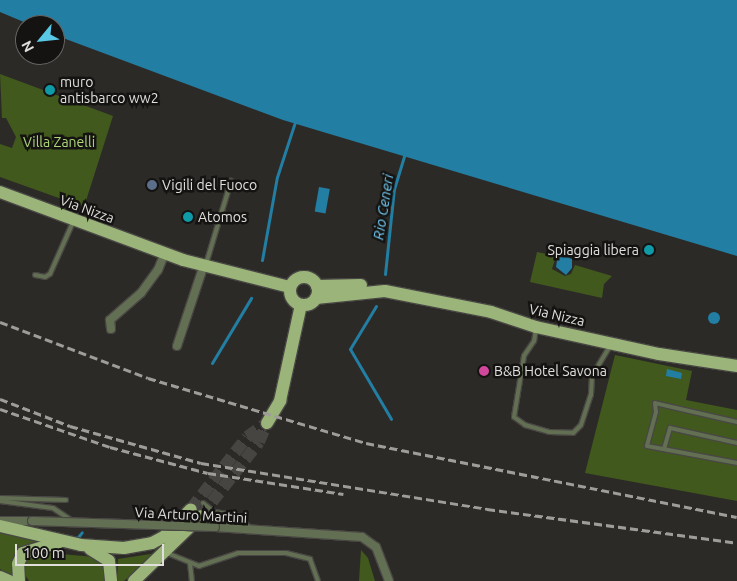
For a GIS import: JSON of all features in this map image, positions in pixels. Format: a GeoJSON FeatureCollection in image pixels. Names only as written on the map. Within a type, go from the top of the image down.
{"type":"FeatureCollection","features":[{"type":"Feature","properties":{"kind":"main road","name":"Via Nizza"},"geometry":{"type":"LineString","coordinates":[[0,192],[165,253],[205,266],[290,287]]}},
{"type":"Feature","properties":{"kind":"main road"},"geometry":{"type":"LineString","coordinates":[[303,276],[312,279],[317,292],[310,304],[301,305],[293,300],[290,287],[295,280],[303,276]]}},
{"type":"Feature","properties":{"kind":"main road","name":"Via Nizza"},"geometry":{"type":"LineString","coordinates":[[317,292],[354,284],[372,290],[491,312],[536,326],[659,354],[737,366]]}},
{"type":"Feature","properties":{"kind":"main road"},"geometry":{"type":"LineString","coordinates":[[267,423],[280,400],[301,305]]}},
{"type":"Feature","properties":{"kind":"main road"},"geometry":{"type":"LineString","coordinates":[[0,523],[81,545],[124,548],[152,543],[165,536],[198,509]]}},
{"type":"Feature","properties":{"kind":"main road"},"geometry":{"type":"LineString","coordinates":[[134,581],[167,553],[198,509]]}},
{"type":"Feature","properties":{"kind":"main road"},"geometry":{"type":"LineString","coordinates":[[19,581],[18,564],[23,553],[64,541]]}},
{"type":"Feature","properties":{"kind":"main road"},"geometry":{"type":"LineString","coordinates":[[81,545],[110,561],[111,581]]}},
{"type":"Feature","properties":{"kind":"main road"},"geometry":{"type":"LineString","coordinates":[[0,577],[9,581]]}},
{"type":"Feature","properties":{"kind":"street"},"geometry":{"type":"LineString","coordinates":[[111,329],[110,320],[141,293],[158,270],[165,253]]}},
{"type":"Feature","properties":{"kind":"street"},"geometry":{"type":"LineString","coordinates":[[177,346],[205,266]]}},
{"type":"Feature","properties":{"kind":"street","name":"Via Arturo Martini"},"geometry":{"type":"LineString","coordinates":[[0,523],[32,522],[214,527],[362,536],[376,547],[389,581]]}},
{"type":"Feature","properties":{"kind":"lane"},"geometry":{"type":"LineString","coordinates":[[205,266],[230,181]]}},
{"type":"Feature","properties":{"kind":"lane"},"geometry":{"type":"LineString","coordinates":[[35,275],[45,277],[50,274],[74,220]]}},
{"type":"Feature","properties":{"kind":"lane"},"geometry":{"type":"LineString","coordinates":[[536,326],[534,340],[524,356],[513,409],[517,421],[549,432],[573,433],[581,425],[592,394],[592,376],[612,343]]}},
{"type":"Feature","properties":{"kind":"lane"},"geometry":{"type":"LineString","coordinates":[[737,422],[655,403],[656,412],[647,446],[737,463]]}},
{"type":"Feature","properties":{"kind":"lane"},"geometry":{"type":"LineString","coordinates":[[664,449],[670,428],[737,443]]}},
{"type":"Feature","properties":{"kind":"lane"},"geometry":{"type":"LineString","coordinates":[[0,500],[66,500]]}},
{"type":"Feature","properties":{"kind":"lane"},"geometry":{"type":"LineString","coordinates":[[0,500],[9,504],[53,508],[76,523]]}},
{"type":"Feature","properties":{"kind":"lane"},"geometry":{"type":"LineString","coordinates":[[198,509],[244,516],[245,523],[252,530]]}},
{"type":"Feature","properties":{"kind":"lane"},"geometry":{"type":"LineString","coordinates":[[167,553],[198,566],[207,565],[238,554],[286,553],[310,559],[318,581]]}},
{"type":"Feature","properties":{"kind":"lane"},"geometry":{"type":"LineString","coordinates":[[190,563],[192,581]]}},
{"type":"Feature","properties":{"kind":"green space","name":"Villa Zanelli"},"geometry":{"type":"Polygon","coordinates":[[[0,74],[113,116],[84,207],[0,177],[0,144],[12,148],[16,137],[6,118],[2,118],[0,74]]]}},
{"type":"Feature","properties":{"kind":"green space"},"geometry":{"type":"Polygon","coordinates":[[[537,252],[556,256],[552,269],[565,276],[571,274],[575,265],[612,276],[604,284],[602,298],[530,282],[537,252]]]}},
{"type":"Feature","properties":{"kind":"green space"},"geometry":{"type":"Polygon","coordinates":[[[615,355],[692,371],[686,400],[737,410],[737,501],[585,473],[615,355]]]}},
{"type":"Feature","properties":{"kind":"green space"},"geometry":{"type":"Polygon","coordinates":[[[0,532],[39,540],[20,548],[14,555],[12,578],[0,569],[0,532]]]}},
{"type":"Feature","properties":{"kind":"green space"},"geometry":{"type":"Polygon","coordinates":[[[361,550],[368,558],[375,581],[359,581],[361,550]]]}},
{"type":"Feature","properties":{"kind":"green space"},"geometry":{"type":"Polygon","coordinates":[[[38,552],[95,557],[107,567],[105,581],[29,581],[22,570],[25,558],[38,552]]]}},
{"type":"Feature","properties":{"kind":"green space"},"geometry":{"type":"Polygon","coordinates":[[[157,553],[124,581],[117,581],[118,559],[157,553]]]}},
{"type":"Feature","properties":{"kind":"water"},"geometry":{"type":"Polygon","coordinates":[[[0,0],[737,0],[737,256],[283,120],[65,39],[65,15],[15,15],[15,18],[0,12],[0,0]]]}},
{"type":"Feature","properties":{"kind":"water"},"geometry":{"type":"Polygon","coordinates":[[[319,187],[330,189],[325,214],[315,212],[319,187]]]}},
{"type":"Feature","properties":{"kind":"water"},"geometry":{"type":"Polygon","coordinates":[[[558,254],[572,259],[572,268],[566,275],[556,267],[558,254]]]}},
{"type":"Feature","properties":{"kind":"water"},"geometry":{"type":"Polygon","coordinates":[[[712,312],[716,312],[720,318],[716,324],[712,324],[708,320],[708,316],[712,312]]]}},
{"type":"Feature","properties":{"kind":"water"},"geometry":{"type":"Polygon","coordinates":[[[667,369],[682,373],[681,379],[666,376],[667,369]]]}},
{"type":"Feature","properties":{"kind":"waterway"},"geometry":{"type":"LineString","coordinates":[[262,260],[277,177],[295,122]]}},
{"type":"Feature","properties":{"kind":"waterway","name":"Rio Ceneri"},"geometry":{"type":"LineString","coordinates":[[385,274],[394,189],[405,152]]}},
{"type":"Feature","properties":{"kind":"waterway"},"geometry":{"type":"LineString","coordinates":[[212,363],[251,298]]}},
{"type":"Feature","properties":{"kind":"waterway","name":"Rio Ceneri"},"geometry":{"type":"LineString","coordinates":[[376,306],[350,349],[391,419]]}},
{"type":"Feature","properties":{"kind":"waterway"},"geometry":{"type":"LineString","coordinates":[[78,537],[82,532]]}},
{"type":"Feature","properties":{"kind":"tunnel"},"geometry":{"type":"LineString","coordinates":[[191,509],[247,437],[267,423]]}},
{"type":"Feature","properties":{"kind":"tunnel"},"geometry":{"type":"LineString","coordinates":[[201,516],[259,442],[267,423]]}},
{"type":"Feature","properties":{"kind":"railway"},"geometry":{"type":"LineString","coordinates":[[0,322],[148,378],[366,443],[737,517]]}},
{"type":"Feature","properties":{"kind":"railway"},"geometry":{"type":"LineString","coordinates":[[0,399],[70,426],[201,463],[487,509],[737,543]]}},
{"type":"Feature","properties":{"kind":"railway"},"geometry":{"type":"LineString","coordinates":[[0,409],[110,447],[208,473],[343,494]]}},
{"type":"Feature","properties":{"kind":"place","name":"muro antisbarco ww2"},"geometry":{"type":"Point","coordinates":[50,90]}},
{"type":"Feature","properties":{"kind":"place","name":"Vigili del Fuoco"},"geometry":{"type":"Point","coordinates":[152,185]}},
{"type":"Feature","properties":{"kind":"place","name":"Atomos"},"geometry":{"type":"Point","coordinates":[188,217]}},
{"type":"Feature","properties":{"kind":"place","name":"Spiaggia libera"},"geometry":{"type":"Point","coordinates":[649,250]}},
{"type":"Feature","properties":{"kind":"place","name":"B&B Hotel Savona"},"geometry":{"type":"Point","coordinates":[484,371]}}]}
